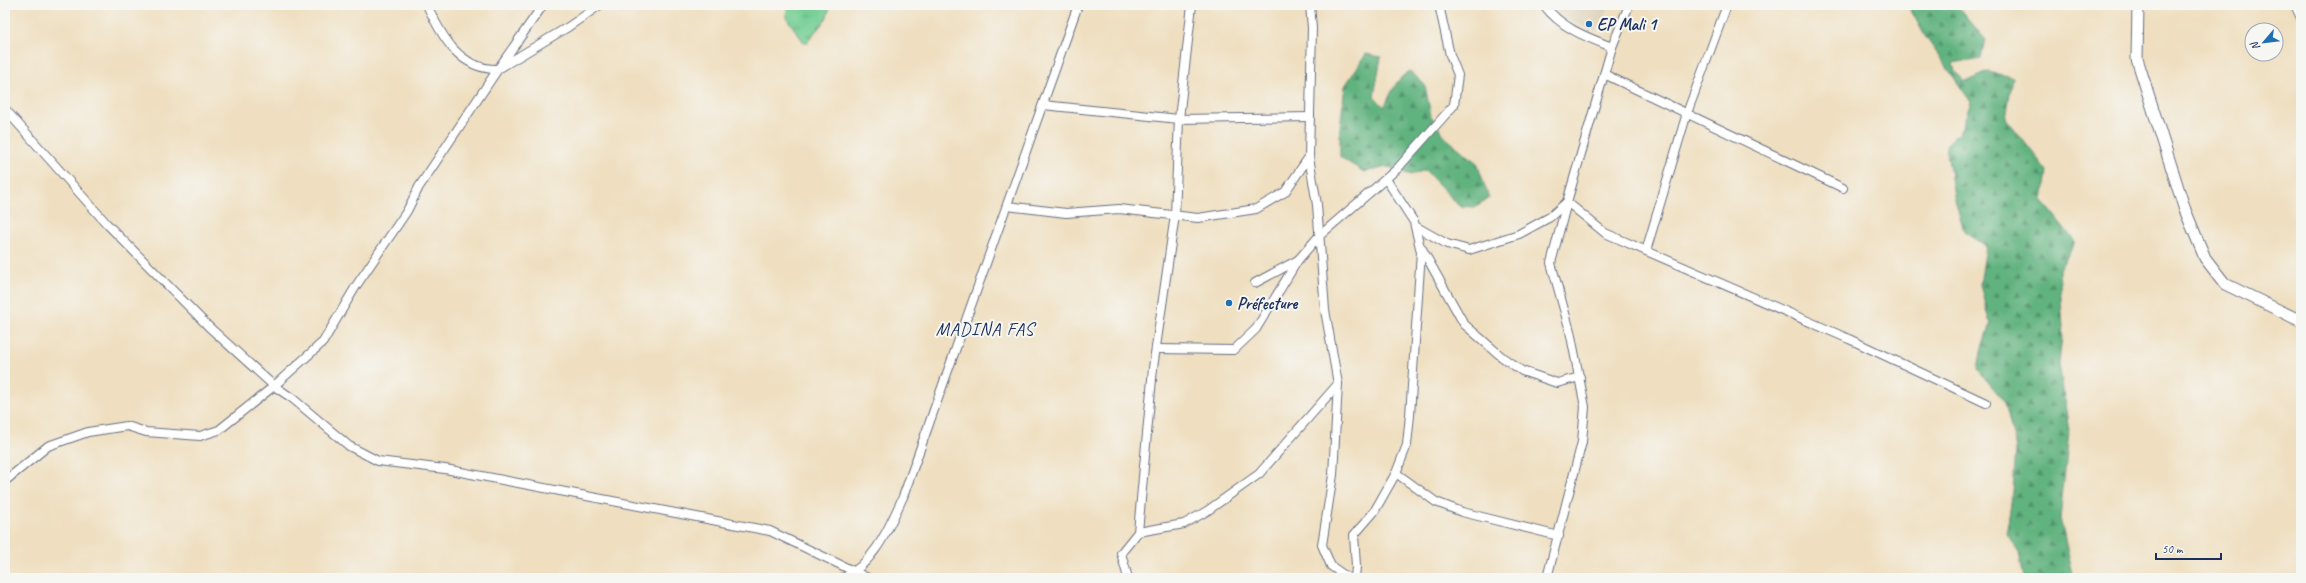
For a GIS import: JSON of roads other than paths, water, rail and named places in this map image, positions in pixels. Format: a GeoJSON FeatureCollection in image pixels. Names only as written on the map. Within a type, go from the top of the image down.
{"type":"FeatureCollection","features":[{"type":"Feature","properties":{"kind":"street"},"geometry":{"type":"LineString","coordinates":[[427,5],[436,26],[454,52],[478,66],[498,69],[568,27],[600,5]]}},
{"type":"Feature","properties":{"kind":"street"},"geometry":{"type":"LineString","coordinates":[[5,481],[48,446],[88,432],[127,426],[146,432],[200,436],[219,430],[246,411],[323,342],[356,286],[407,212],[419,187],[543,5]]}},
{"type":"Feature","properties":{"kind":"street"},"geometry":{"type":"LineString","coordinates":[[843,578],[856,572],[883,540],[903,497],[1078,5]]}},
{"type":"Feature","properties":{"kind":"street"},"geometry":{"type":"LineString","coordinates":[[1128,578],[1121,553],[1138,532],[1156,349],[1175,215],[1179,119],[1192,5]]}},
{"type":"Feature","properties":{"kind":"street"},"geometry":{"type":"LineString","coordinates":[[1310,5],[1312,28],[1309,157],[1317,205],[1318,237],[1325,310],[1338,384],[1334,475],[1322,544],[1331,566],[1348,578]]}},
{"type":"Feature","properties":{"kind":"street"},"geometry":{"type":"LineString","coordinates":[[1156,349],[1234,350],[1256,329],[1298,260],[1318,237],[1397,169],[1454,105],[1458,75],[1450,55],[1439,5]]}},
{"type":"Feature","properties":{"kind":"street"},"geometry":{"type":"LineString","coordinates":[[1544,5],[1552,17],[1577,33],[1612,47]]}},
{"type":"Feature","properties":{"kind":"street"},"geometry":{"type":"LineString","coordinates":[[1548,578],[1582,442],[1586,407],[1570,331],[1551,263],[1612,47],[1628,5]]}},
{"type":"Feature","properties":{"kind":"street"},"geometry":{"type":"LineString","coordinates":[[1646,251],[1687,113],[1728,5]]}},
{"type":"Feature","properties":{"kind":"street"},"geometry":{"type":"LineString","coordinates":[[2138,5],[2137,59],[2185,210],[2205,258],[2225,284],[2301,322]]}},
{"type":"Feature","properties":{"kind":"street"},"geometry":{"type":"LineString","coordinates":[[2295,5],[2301,18]]}},
{"type":"Feature","properties":{"kind":"street"},"geometry":{"type":"LineString","coordinates":[[1604,74],[1843,188]]}},
{"type":"Feature","properties":{"kind":"street"},"geometry":{"type":"LineString","coordinates":[[1043,105],[1179,119],[1310,118]]}},
{"type":"Feature","properties":{"kind":"street"},"geometry":{"type":"LineString","coordinates":[[5,108],[107,224],[209,327],[274,386],[292,398],[350,446],[378,461],[445,469],[770,531],[868,578]]}},
{"type":"Feature","properties":{"kind":"street"},"geometry":{"type":"LineString","coordinates":[[1007,206],[1066,213],[1119,209],[1198,218],[1256,210],[1285,192],[1309,157]]}},
{"type":"Feature","properties":{"kind":"street"},"geometry":{"type":"LineString","coordinates":[[1354,578],[1356,566],[1354,535],[1374,512],[1396,473],[1408,438],[1421,252],[1414,226],[1386,179]]}},
{"type":"Feature","properties":{"kind":"street"},"geometry":{"type":"LineString","coordinates":[[1414,226],[1447,244],[1469,250],[1519,234],[1550,217],[1567,202]]}},
{"type":"Feature","properties":{"kind":"street"},"geometry":{"type":"LineString","coordinates":[[1567,202],[1605,233],[1849,339],[1986,403]]}},
{"type":"Feature","properties":{"kind":"street"},"geometry":{"type":"LineString","coordinates":[[1419,242],[1464,324],[1502,357],[1522,370],[1557,383],[1580,377]]}},
{"type":"Feature","properties":{"kind":"street"},"geometry":{"type":"LineString","coordinates":[[1255,283],[1298,260]]}},
{"type":"Feature","properties":{"kind":"street"},"geometry":{"type":"LineString","coordinates":[[1138,532],[1184,524],[1208,511],[1259,474],[1338,384]]}},
{"type":"Feature","properties":{"kind":"street"},"geometry":{"type":"LineString","coordinates":[[1396,473],[1436,502],[1462,512],[1559,536]]}},
{"type":"Feature","properties":{"kind":"place","name":"EP Mali 1"},"geometry":{"type":"Point","coordinates":[1589,24]}},
{"type":"Feature","properties":{"kind":"place","name":"Préfecture"},"geometry":{"type":"Point","coordinates":[1229,303]}},
{"type":"Feature","properties":{"kind":"district","name":"MADINA FAS"},"geometry":{"type":"Point","coordinates":[985,329]}}]}
